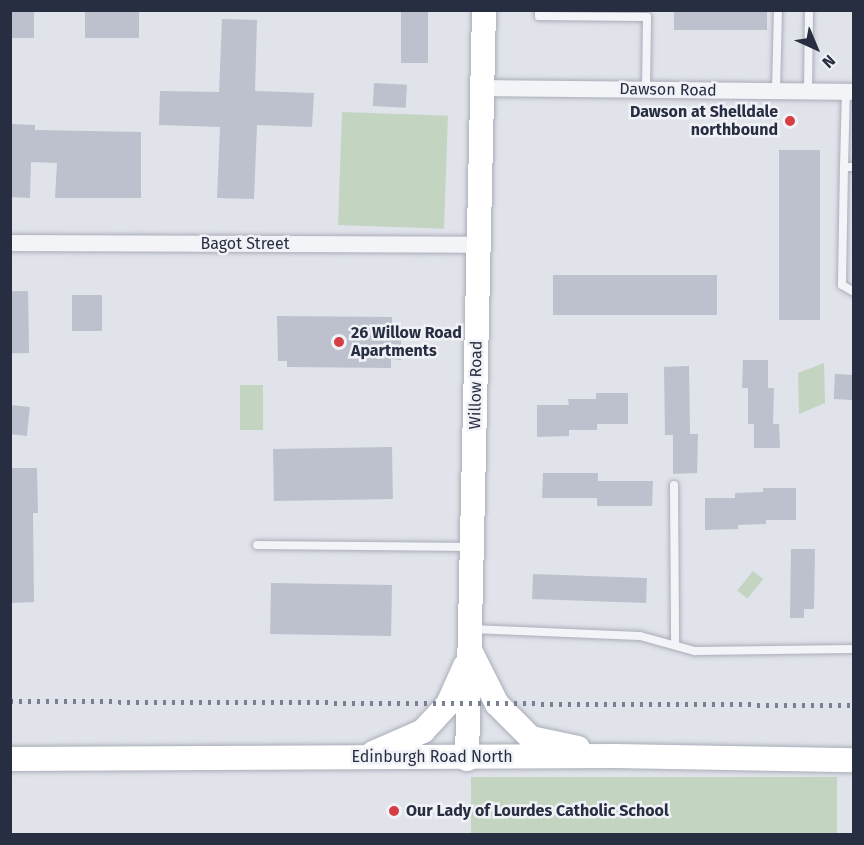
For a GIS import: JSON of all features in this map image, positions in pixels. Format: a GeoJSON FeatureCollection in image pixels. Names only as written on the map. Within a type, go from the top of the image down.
{"type":"FeatureCollection","features":[{"type":"Feature","properties":{"kind":"main road","name":"Willow Road"},"geometry":{"type":"LineString","coordinates":[[467,759],[472,641],[484,10]]}},
{"type":"Feature","properties":{"kind":"main road"},"geometry":{"type":"LineString","coordinates":[[366,756],[423,731],[448,704],[472,641]]}},
{"type":"Feature","properties":{"kind":"main road"},"geometry":{"type":"LineString","coordinates":[[472,641],[497,704],[531,738],[615,756]]}},
{"type":"Feature","properties":{"kind":"main road","name":"Edinburgh Road North"},"geometry":{"type":"LineString","coordinates":[[10,759],[366,756],[467,759],[615,756],[854,760]]}},
{"type":"Feature","properties":{"kind":"street","name":"Dawson Road"},"geometry":{"type":"LineString","coordinates":[[483,87],[850,92]]}},
{"type":"Feature","properties":{"kind":"street","name":"Bagot Street"},"geometry":{"type":"LineString","coordinates":[[10,243],[479,245]]}},
{"type":"Feature","properties":{"kind":"lane"},"geometry":{"type":"LineString","coordinates":[[539,10],[539,16],[647,14],[646,89]]}},
{"type":"Feature","properties":{"kind":"lane"},"geometry":{"type":"LineString","coordinates":[[776,91],[778,10]]}},
{"type":"Feature","properties":{"kind":"lane"},"geometry":{"type":"LineString","coordinates":[[808,91],[809,10]]}},
{"type":"Feature","properties":{"kind":"lane"},"geometry":{"type":"LineString","coordinates":[[850,92],[849,167],[842,285],[854,292]]}},
{"type":"Feature","properties":{"kind":"lane"},"geometry":{"type":"LineString","coordinates":[[674,484],[675,645]]}},
{"type":"Feature","properties":{"kind":"lane"},"geometry":{"type":"LineString","coordinates":[[257,545],[473,547]]}},
{"type":"Feature","properties":{"kind":"lane"},"geometry":{"type":"LineString","coordinates":[[472,641],[640,636],[695,651],[853,649]]}},
{"type":"Feature","properties":{"kind":"green space"},"geometry":{"type":"Polygon","coordinates":[[[342,112],[448,116],[444,229],[338,225],[342,112]]]}},
{"type":"Feature","properties":{"kind":"green space"},"geometry":{"type":"Polygon","coordinates":[[[824,363],[825,403],[799,414],[798,373],[824,363]]]}},
{"type":"Feature","properties":{"kind":"green space"},"geometry":{"type":"Polygon","coordinates":[[[240,385],[263,385],[263,430],[240,430],[240,385]]]}},
{"type":"Feature","properties":{"kind":"green space"},"geometry":{"type":"Polygon","coordinates":[[[753,571],[763,579],[747,599],[737,590],[753,571]]]}},
{"type":"Feature","properties":{"kind":"green space"},"geometry":{"type":"Polygon","coordinates":[[[471,777],[837,777],[837,834],[471,834],[471,777]]]}},
{"type":"Feature","properties":{"kind":"building"},"geometry":{"type":"Polygon","coordinates":[[[10,10],[34,10],[34,38],[10,38],[10,10]]]}},
{"type":"Feature","properties":{"kind":"building"},"geometry":{"type":"Polygon","coordinates":[[[85,10],[139,10],[139,38],[85,38],[85,10]]]}},
{"type":"Feature","properties":{"kind":"building"},"geometry":{"type":"Polygon","coordinates":[[[401,10],[428,10],[428,63],[401,63],[401,10]]]}},
{"type":"Feature","properties":{"kind":"building"},"geometry":{"type":"Polygon","coordinates":[[[674,10],[767,10],[767,30],[674,30],[674,10]]]}},
{"type":"Feature","properties":{"kind":"building"},"geometry":{"type":"Polygon","coordinates":[[[222,19],[257,20],[255,91],[314,93],[312,127],[257,125],[254,199],[217,198],[220,127],[159,125],[160,91],[219,92],[222,19]]]}},
{"type":"Feature","properties":{"kind":"building"},"geometry":{"type":"Polygon","coordinates":[[[374,83],[407,85],[406,108],[373,106],[374,83]]]}},
{"type":"Feature","properties":{"kind":"building"},"geometry":{"type":"Polygon","coordinates":[[[10,124],[35,125],[35,130],[141,132],[141,198],[55,198],[57,163],[31,162],[30,198],[10,197],[10,124]]]}},
{"type":"Feature","properties":{"kind":"building"},"geometry":{"type":"Polygon","coordinates":[[[779,150],[820,150],[820,320],[779,320],[779,150]]]}},
{"type":"Feature","properties":{"kind":"building"},"geometry":{"type":"Polygon","coordinates":[[[553,275],[717,275],[717,315],[553,315],[553,275]]]}},
{"type":"Feature","properties":{"kind":"building"},"geometry":{"type":"Polygon","coordinates":[[[10,291],[28,291],[29,353],[11,353],[10,291]]]}},
{"type":"Feature","properties":{"kind":"building"},"geometry":{"type":"Polygon","coordinates":[[[72,295],[102,295],[102,331],[72,331],[72,295]]]}},
{"type":"Feature","properties":{"kind":"building","name":"26 Willow Road Apartments"},"geometry":{"type":"Polygon","coordinates":[[[277,316],[392,317],[392,325],[401,325],[401,360],[391,359],[391,368],[287,367],[287,361],[278,361],[277,316]]]}},
{"type":"Feature","properties":{"kind":"building"},"geometry":{"type":"Polygon","coordinates":[[[743,360],[768,360],[768,388],[774,388],[773,424],[779,424],[780,448],[754,448],[754,424],[748,424],[748,388],[742,388],[743,360]]]}},
{"type":"Feature","properties":{"kind":"building"},"geometry":{"type":"Polygon","coordinates":[[[689,366],[690,434],[698,434],[697,473],[673,474],[673,435],[665,435],[664,367],[689,366]]]}},
{"type":"Feature","properties":{"kind":"building"},"geometry":{"type":"Polygon","coordinates":[[[835,374],[854,375],[853,400],[834,399],[835,374]]]}},
{"type":"Feature","properties":{"kind":"building"},"geometry":{"type":"Polygon","coordinates":[[[596,393],[628,393],[628,424],[597,424],[597,430],[569,430],[569,436],[537,437],[537,405],[569,405],[568,399],[596,399],[596,393]]]}},
{"type":"Feature","properties":{"kind":"building"},"geometry":{"type":"Polygon","coordinates":[[[10,405],[30,407],[27,436],[10,434],[10,405]]]}},
{"type":"Feature","properties":{"kind":"building"},"geometry":{"type":"Polygon","coordinates":[[[392,447],[393,499],[274,501],[273,449],[392,447]]]}},
{"type":"Feature","properties":{"kind":"building"},"geometry":{"type":"Polygon","coordinates":[[[10,468],[37,468],[38,513],[33,513],[34,602],[10,603],[10,468]]]}},
{"type":"Feature","properties":{"kind":"building"},"geometry":{"type":"Polygon","coordinates":[[[543,473],[598,473],[598,481],[653,481],[652,506],[597,506],[597,498],[542,498],[543,473]]]}},
{"type":"Feature","properties":{"kind":"building"},"geometry":{"type":"Polygon","coordinates":[[[763,488],[796,488],[796,520],[766,520],[766,524],[738,525],[738,529],[705,530],[705,498],[735,498],[735,493],[763,492],[763,488]]]}},
{"type":"Feature","properties":{"kind":"building"},"geometry":{"type":"Polygon","coordinates":[[[791,549],[815,549],[814,609],[804,609],[804,618],[790,618],[791,549]]]}},
{"type":"Feature","properties":{"kind":"building"},"geometry":{"type":"Polygon","coordinates":[[[533,574],[647,578],[646,603],[532,599],[533,574]]]}},
{"type":"Feature","properties":{"kind":"building"},"geometry":{"type":"Polygon","coordinates":[[[271,583],[392,585],[391,636],[270,634],[271,583]]]}},
{"type":"Feature","properties":{"kind":"railway"},"geometry":{"type":"LineString","coordinates":[[10,701],[854,705]]}},
{"type":"Feature","properties":{"kind":"place","name":"Dawson at Shelldale northbound"},"geometry":{"type":"Point","coordinates":[790,121]}},
{"type":"Feature","properties":{"kind":"place","name":"26 Willow Road Apartments"},"geometry":{"type":"Point","coordinates":[339,342]}},
{"type":"Feature","properties":{"kind":"place","name":"Our Lady of Lourdes Catholic School"},"geometry":{"type":"Point","coordinates":[394,811]}}]}
